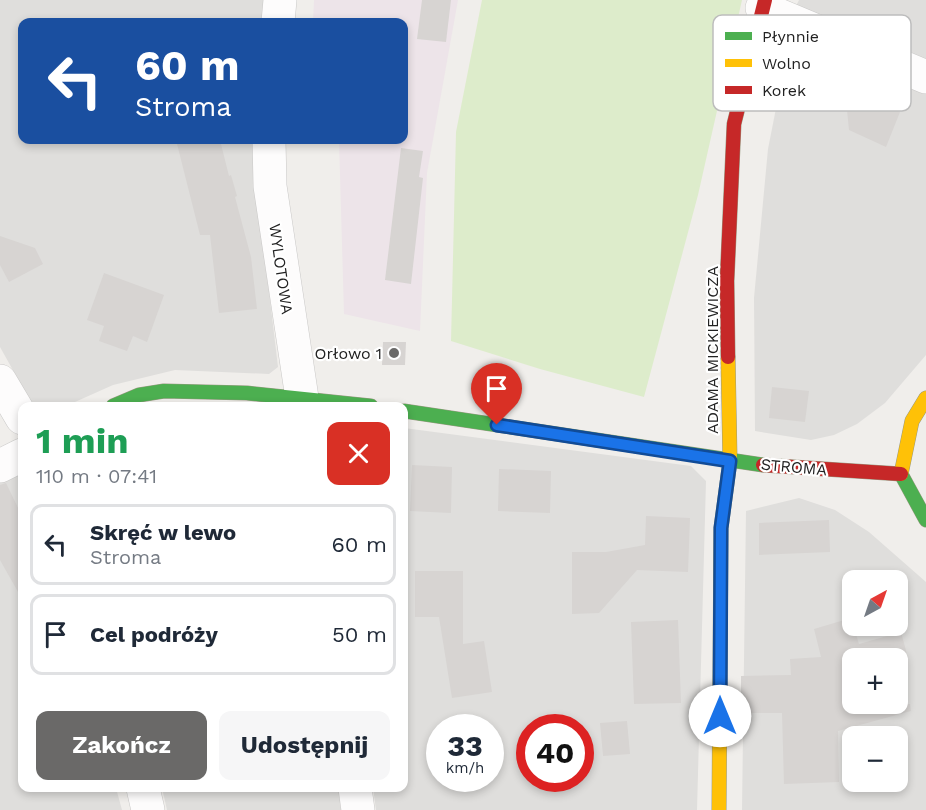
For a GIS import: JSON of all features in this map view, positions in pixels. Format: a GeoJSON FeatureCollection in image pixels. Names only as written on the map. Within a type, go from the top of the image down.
{"type":"FeatureCollection","features":[{"type":"Feature","properties":{"kind":"street"},"geometry":{"type":"LineString","coordinates":[[278,18],[280,0]]}},
{"type":"Feature","properties":{"kind":"street"},"geometry":{"type":"LineString","coordinates":[[763,4],[788,15]]}},
{"type":"Feature","properties":{"kind":"street"},"geometry":{"type":"LineString","coordinates":[[911,70],[926,77]]}},
{"type":"Feature","properties":{"kind":"street","name":"ADAMA MICKIEWICZA"},"geometry":{"type":"LineString","coordinates":[[719,810],[721,528],[730,461],[727,281],[734,124],[737,111]]}},
{"type":"Feature","properties":{"kind":"street","name":"WYLOTOWA"},"geometry":{"type":"LineString","coordinates":[[269,144],[270,186],[302,398]]}},
{"type":"Feature","properties":{"kind":"street"},"geometry":{"type":"LineString","coordinates":[[0,381],[18,411]]}},
{"type":"Feature","properties":{"kind":"street"},"geometry":{"type":"LineString","coordinates":[[122,402],[139,395],[164,391],[247,393],[324,402]]}},
{"type":"Feature","properties":{"kind":"street"},"geometry":{"type":"LineString","coordinates":[[926,398],[912,421],[901,474],[926,520]]}},
{"type":"Feature","properties":{"kind":"street","name":"STROMA"},"geometry":{"type":"LineString","coordinates":[[408,412],[730,461],[797,469],[901,474]]}},
{"type":"Feature","properties":{"kind":"street"},"geometry":{"type":"LineString","coordinates":[[0,466],[18,457]]}},
{"type":"Feature","properties":{"kind":"street"},"geometry":{"type":"LineString","coordinates":[[144,792],[148,810]]}},
{"type":"Feature","properties":{"kind":"street"},"geometry":{"type":"LineString","coordinates":[[356,792],[358,810]]}},
{"type":"Feature","properties":{"kind":"shaded area"},"geometry":{"type":"Polygon","coordinates":[[[0,0],[264,0],[262,18],[18,18],[18,144],[254,144],[253,157],[278,367],[269,374],[175,370],[113,385],[75,402],[31,402],[0,347],[0,0]]]}},
{"type":"Feature","properties":{"kind":"shaded area"},"geometry":{"type":"Polygon","coordinates":[[[314,0],[458,0],[427,173],[420,331],[344,314],[339,144],[408,144],[408,18],[313,18],[314,0]]]}},
{"type":"Feature","properties":{"kind":"shaded area"},"geometry":{"type":"Polygon","coordinates":[[[799,0],[926,0],[926,66],[911,59],[911,15],[816,15],[796,6],[799,0]]]}},
{"type":"Feature","properties":{"kind":"shaded area"},"geometry":{"type":"Polygon","coordinates":[[[911,84],[926,91],[926,355],[885,403],[857,424],[834,435],[811,440],[755,431],[754,298],[768,149],[775,111],[911,111],[911,84]]]}},
{"type":"Feature","properties":{"kind":"shaded area"},"geometry":{"type":"Polygon","coordinates":[[[408,429],[691,466],[706,481],[697,810],[376,810],[374,792],[408,792],[408,429]]]}},
{"type":"Feature","properties":{"kind":"shaded area"},"geometry":{"type":"Polygon","coordinates":[[[18,474],[18,792],[117,792],[122,810],[0,810],[0,483],[18,474]]]}},
{"type":"Feature","properties":{"kind":"shaded area"},"geometry":{"type":"Polygon","coordinates":[[[799,498],[835,510],[869,532],[926,582],[926,810],[742,810],[746,511],[799,498]]]}},
{"type":"Feature","properties":{"kind":"shaded area"},"geometry":{"type":"Polygon","coordinates":[[[163,792],[339,792],[341,810],[167,810],[163,792]]]}},
{"type":"Feature","properties":{"kind":"green space"},"geometry":{"type":"Polygon","coordinates":[[[482,0],[742,0],[739,15],[713,15],[713,111],[717,111],[698,195],[644,397],[540,369],[451,341],[456,132],[482,0]]]}},
{"type":"Feature","properties":{"kind":"building"},"geometry":{"type":"Polygon","coordinates":[[[422,0],[451,0],[446,42],[417,39],[422,0]]]}},
{"type":"Feature","properties":{"kind":"building"},"geometry":{"type":"Polygon","coordinates":[[[847,111],[900,112],[886,147],[849,130],[847,111]]]}},
{"type":"Feature","properties":{"kind":"building"},"geometry":{"type":"Polygon","coordinates":[[[177,144],[221,144],[237,196],[235,197],[251,257],[257,309],[219,313],[210,235],[200,235],[177,144]]]}},
{"type":"Feature","properties":{"kind":"building"},"geometry":{"type":"Polygon","coordinates":[[[401,148],[423,151],[419,177],[423,178],[411,284],[385,280],[401,148]]]}},
{"type":"Feature","properties":{"kind":"building"},"geometry":{"type":"Polygon","coordinates":[[[0,236],[35,248],[43,264],[9,282],[0,265],[0,236]]]}},
{"type":"Feature","properties":{"kind":"building"},"geometry":{"type":"Polygon","coordinates":[[[104,273],[164,295],[147,342],[133,336],[127,351],[99,341],[104,326],[87,320],[104,273]]]}},
{"type":"Feature","properties":{"kind":"building","name":"Orłowo 1"},"geometry":{"type":"Polygon","coordinates":[[[383,342],[406,342],[405,365],[382,365],[383,342]]]}},
{"type":"Feature","properties":{"kind":"building"},"geometry":{"type":"Polygon","coordinates":[[[772,387],[809,391],[805,422],[769,418],[772,387]]]}},
{"type":"Feature","properties":{"kind":"building"},"geometry":{"type":"Polygon","coordinates":[[[412,465],[452,467],[451,513],[410,511],[412,465]]]}},
{"type":"Feature","properties":{"kind":"building"},"geometry":{"type":"Polygon","coordinates":[[[499,469],[551,471],[550,513],[498,511],[499,469]]]}},
{"type":"Feature","properties":{"kind":"building"},"geometry":{"type":"Polygon","coordinates":[[[6,483],[18,508],[18,592],[0,560],[0,485],[6,483]]]}},
{"type":"Feature","properties":{"kind":"building"},"geometry":{"type":"Polygon","coordinates":[[[646,516],[690,518],[688,572],[637,570],[599,613],[572,614],[572,552],[606,552],[645,545],[646,516]]]}},
{"type":"Feature","properties":{"kind":"building"},"geometry":{"type":"Polygon","coordinates":[[[829,520],[830,552],[759,555],[759,523],[829,520]]]}},
{"type":"Feature","properties":{"kind":"building"},"geometry":{"type":"Polygon","coordinates":[[[415,571],[463,571],[463,644],[484,641],[492,692],[452,698],[439,617],[415,617],[415,571]]]}},
{"type":"Feature","properties":{"kind":"building"},"geometry":{"type":"Polygon","coordinates":[[[678,620],[681,703],[634,704],[631,622],[678,620]]]}},
{"type":"Feature","properties":{"kind":"building"},"geometry":{"type":"Polygon","coordinates":[[[842,621],[842,636],[857,636],[859,644],[887,636],[902,636],[905,648],[842,648],[842,714],[900,714],[856,726],[842,726],[842,730],[838,731],[839,782],[784,784],[782,713],[741,713],[741,676],[791,675],[790,659],[821,657],[814,629],[842,621]]]}},
{"type":"Feature","properties":{"kind":"building"},"geometry":{"type":"Polygon","coordinates":[[[627,721],[630,754],[603,756],[600,723],[627,721]]]}},
{"type":"Feature","properties":{"kind":"traffic: fast"},"geometry":{"type":"LineString","coordinates":[[122,402],[139,395],[164,391],[247,393],[333,402]]}},
{"type":"Feature","properties":{"kind":"traffic: fast"},"geometry":{"type":"LineString","coordinates":[[408,412],[763,465]]}},
{"type":"Feature","properties":{"kind":"traffic: fast"},"geometry":{"type":"LineString","coordinates":[[901,474],[926,520]]}},
{"type":"Feature","properties":{"kind":"traffic: slow"},"geometry":{"type":"LineString","coordinates":[[719,810],[721,528],[730,461],[728,357]]}},
{"type":"Feature","properties":{"kind":"traffic: slow"},"geometry":{"type":"LineString","coordinates":[[901,474],[912,421],[926,398]]}},
{"type":"Feature","properties":{"kind":"traffic: jam"},"geometry":{"type":"LineString","coordinates":[[761,15],[765,0]]}},
{"type":"Feature","properties":{"kind":"traffic: jam"},"geometry":{"type":"LineString","coordinates":[[728,357],[727,281],[734,124],[737,111]]}},
{"type":"Feature","properties":{"kind":"traffic: jam"},"geometry":{"type":"LineString","coordinates":[[763,465],[901,474]]}},
{"type":"Feature","properties":{"kind":"place","name":"Orłowo 1"},"geometry":{"type":"Point","coordinates":[394,353]}},
{"type":"Feature","properties":{"kind":"route"},"geometry":{"type":"LineString","coordinates":[[497,425],[730,461],[721,528],[720,716]]}}]}
